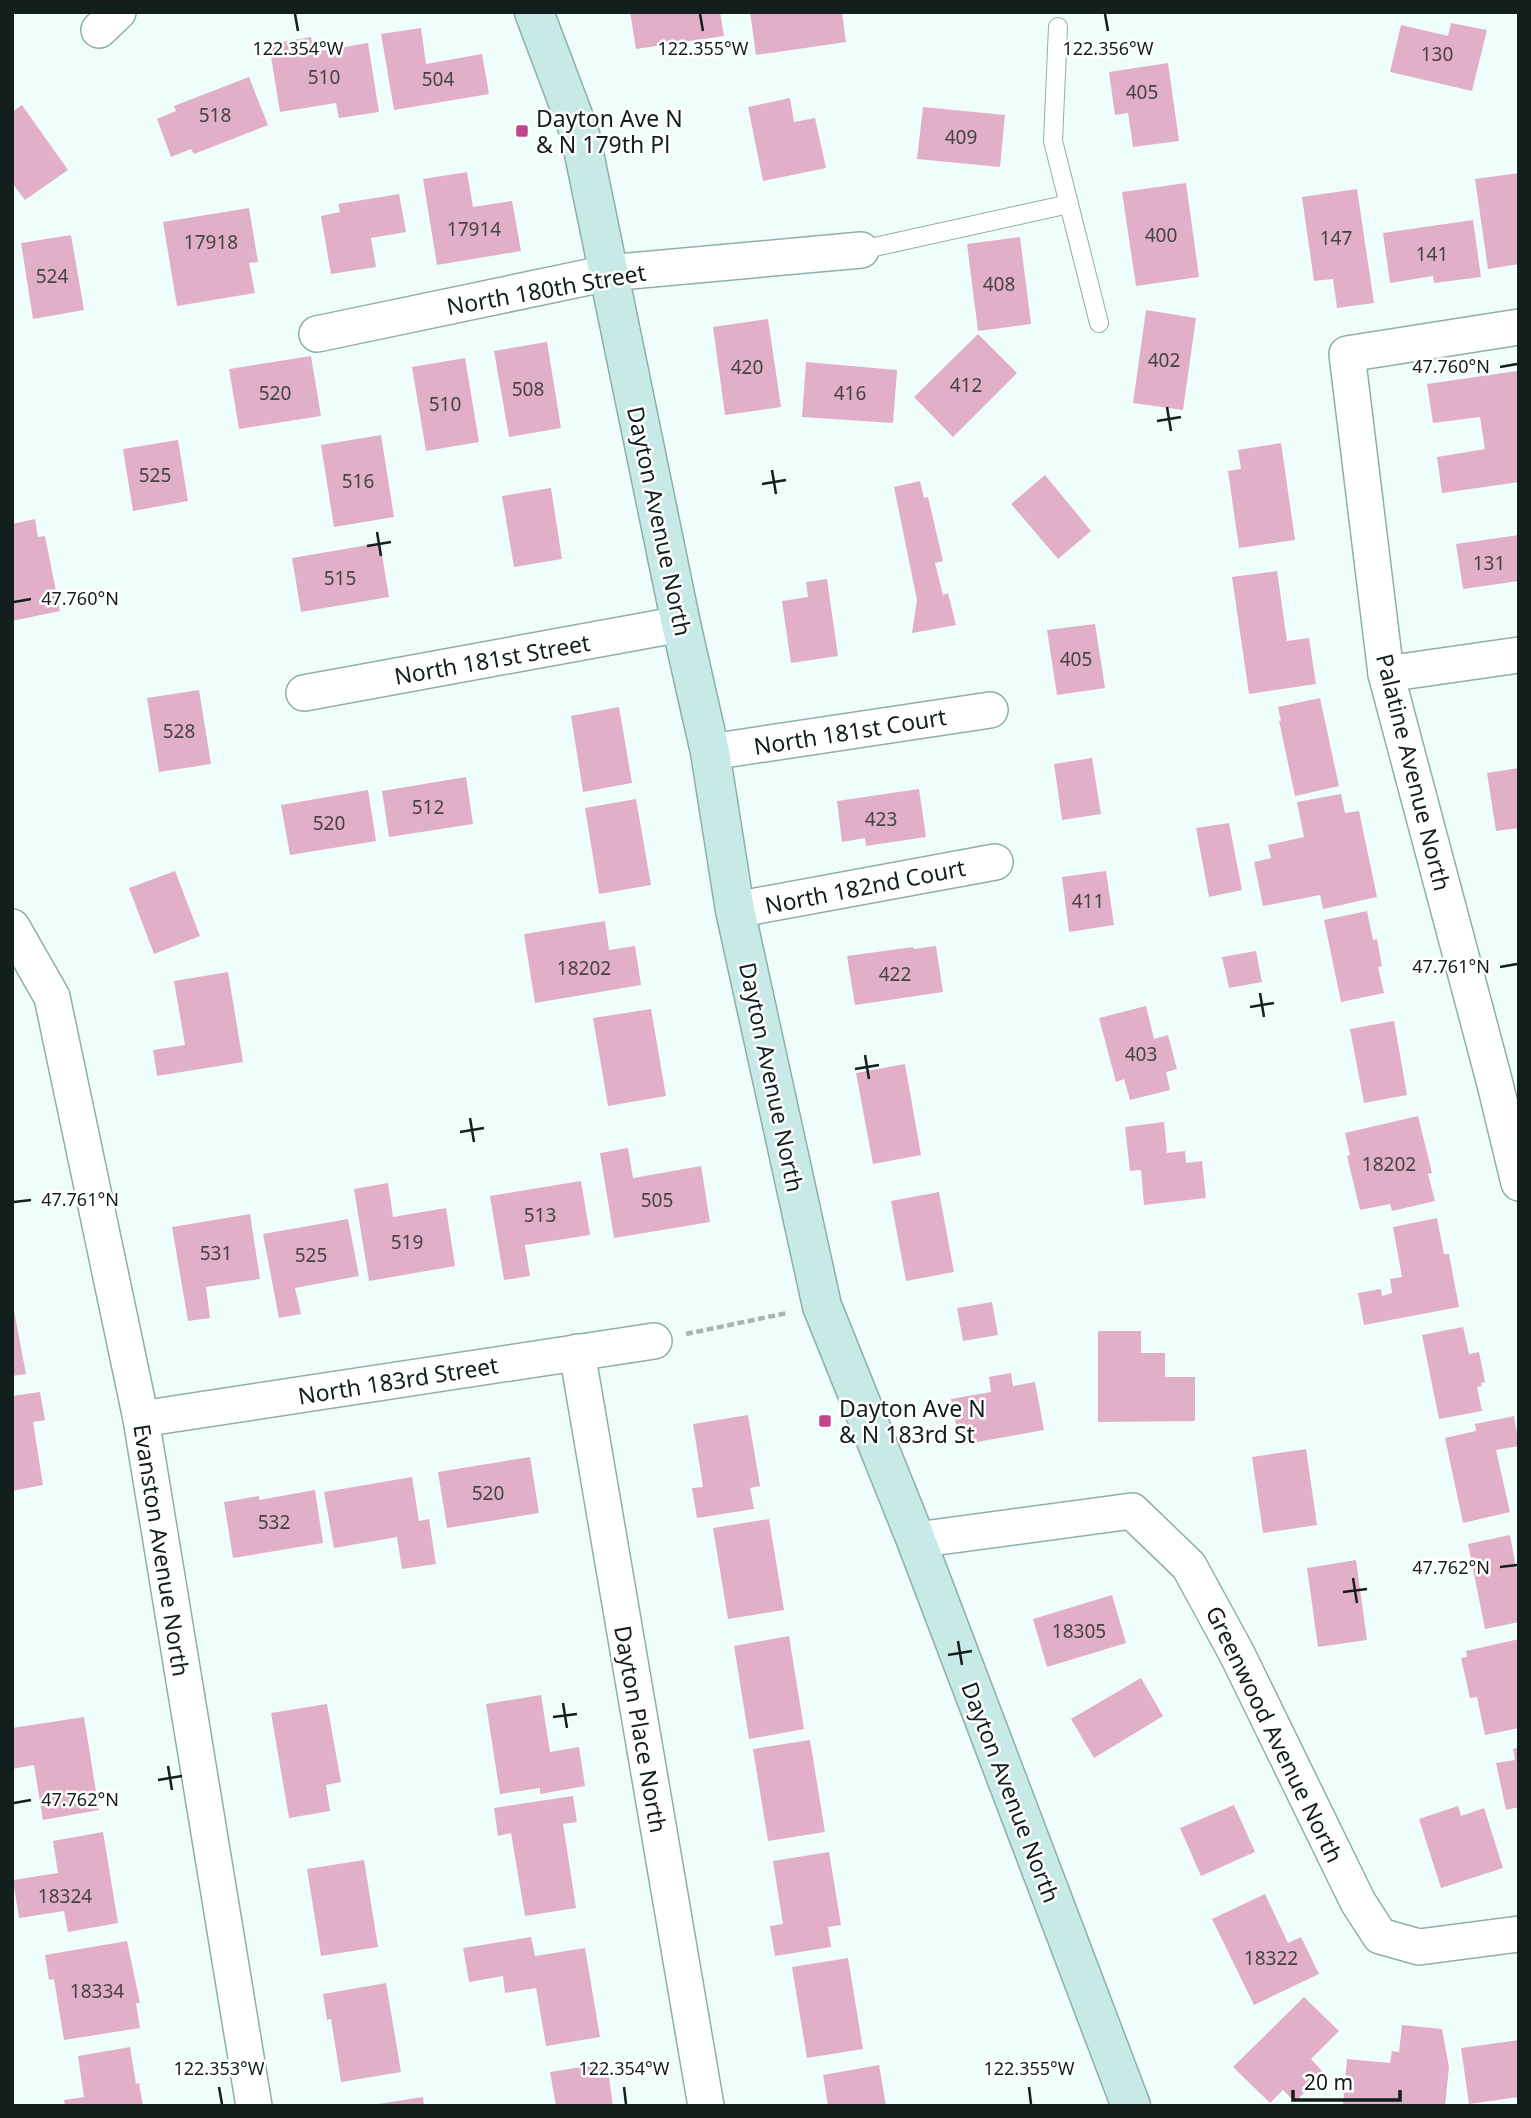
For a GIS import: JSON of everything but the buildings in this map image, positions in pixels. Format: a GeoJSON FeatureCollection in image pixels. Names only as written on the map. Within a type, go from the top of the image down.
{"type":"FeatureCollection","features":[{"type":"Feature","properties":{"kind":"street","name":"Dayton Avenue North"},"geometry":{"type":"LineString","coordinates":[[534,12],[580,134],[710,752],[735,911],[822,1306],[916,1540],[1131,2106]]}},
{"type":"Feature","properties":{"kind":"street","name":"North 180th Street"},"geometry":{"type":"LineString","coordinates":[[317,334],[608,272],[862,250]]}},
{"type":"Feature","properties":{"kind":"street","name":"Palatine Avenue North"},"geometry":{"type":"LineString","coordinates":[[1519,327],[1347,354],[1386,674],[1506,1079],[1519,1183]]}},
{"type":"Feature","properties":{"kind":"street","name":"North 181st Street"},"geometry":{"type":"LineString","coordinates":[[304,693],[681,624]]}},
{"type":"Feature","properties":{"kind":"street"},"geometry":{"type":"LineString","coordinates":[[1386,674],[1519,655]]}},
{"type":"Feature","properties":{"kind":"street","name":"North 181st Court"},"geometry":{"type":"LineString","coordinates":[[710,752],[990,710]]}},
{"type":"Feature","properties":{"kind":"street","name":"North 182nd Court"},"geometry":{"type":"LineString","coordinates":[[735,911],[995,862]]}},
{"type":"Feature","properties":{"kind":"street","name":"Evanston Avenue North"},"geometry":{"type":"LineString","coordinates":[[12,927],[52,997],[141,1419],[254,2106]]}},
{"type":"Feature","properties":{"kind":"street","name":"North 183rd Street"},"geometry":{"type":"LineString","coordinates":[[141,1419],[654,1340]]}},
{"type":"Feature","properties":{"kind":"street","name":"Dayton Place North"},"geometry":{"type":"LineString","coordinates":[[577,1352],[706,2106]]}},
{"type":"Feature","properties":{"kind":"street","name":"Greenwood Avenue North"},"geometry":{"type":"LineString","coordinates":[[916,1540],[1132,1511],[1189,1566],[1237,1654],[1358,1902],[1380,1936],[1419,1947],[1519,1934]]}},
{"type":"Feature","properties":{"kind":"lane"},"geometry":{"type":"LineString","coordinates":[[1058,27],[1053,141],[1099,323]]}},
{"type":"Feature","properties":{"kind":"lane"},"geometry":{"type":"LineString","coordinates":[[862,250],[1069,204]]}},
{"type":"Feature","properties":{"kind":"path"},"geometry":{"type":"LineString","coordinates":[[654,1340],[822,1306]]}},
{"type":"Feature","properties":{"kind":"place","name":"Dayton Ave N & N 179th Pl"},"geometry":{"type":"Point","coordinates":[522,131]}},
{"type":"Feature","properties":{"kind":"place","name":"Dayton Ave N & N 183rd St"},"geometry":{"type":"Point","coordinates":[825,1421]}}]}
